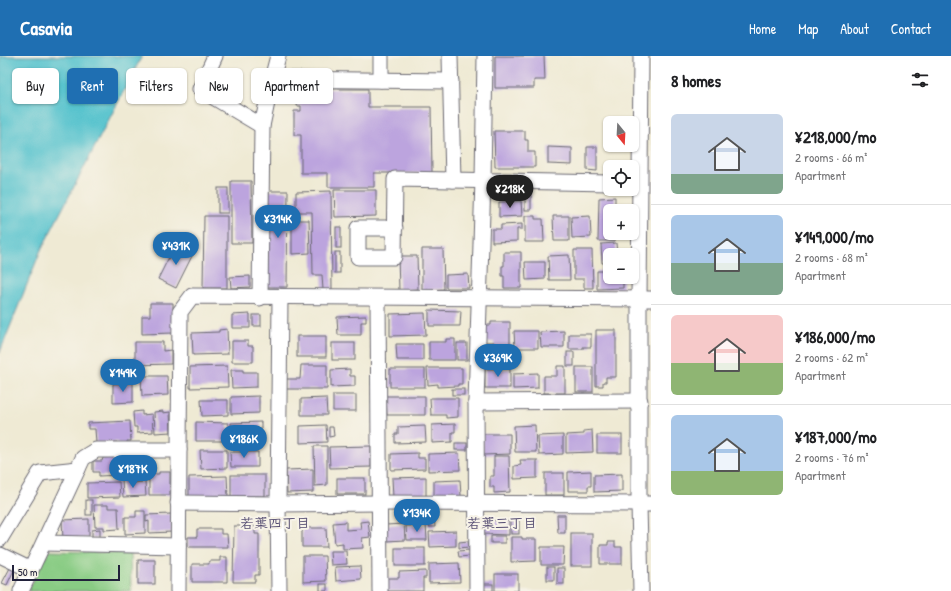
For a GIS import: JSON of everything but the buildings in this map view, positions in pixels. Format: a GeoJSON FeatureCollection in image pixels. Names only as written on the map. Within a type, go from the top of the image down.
{"type":"FeatureCollection","features":[{"type":"Feature","properties":{"kind":"street"},"geometry":{"type":"LineString","coordinates":[[215,56],[200,89],[262,126]]}},
{"type":"Feature","properties":{"kind":"street"},"geometry":{"type":"LineString","coordinates":[[275,68],[278,56]]}},
{"type":"Feature","properties":{"kind":"street"},"geometry":{"type":"LineString","coordinates":[[381,56],[381,80]]}},
{"type":"Feature","properties":{"kind":"street"},"geometry":{"type":"LineString","coordinates":[[450,56],[453,180]]}},
{"type":"Feature","properties":{"kind":"street"},"geometry":{"type":"LineString","coordinates":[[477,591],[476,402],[484,180],[485,56]]}},
{"type":"Feature","properties":{"kind":"street"},"geometry":{"type":"LineString","coordinates":[[637,160],[641,56]]}},
{"type":"Feature","properties":{"kind":"street"},"geometry":{"type":"LineString","coordinates":[[333,80],[451,81]]}},
{"type":"Feature","properties":{"kind":"street"},"geometry":{"type":"LineString","coordinates":[[260,298],[262,126],[267,104]]}},
{"type":"Feature","properties":{"kind":"street"},"geometry":{"type":"LineString","coordinates":[[395,228],[395,179],[603,183]]}},
{"type":"Feature","properties":{"kind":"street"},"geometry":{"type":"LineString","coordinates":[[637,196],[645,300],[640,401],[645,505],[644,584]]}},
{"type":"Feature","properties":{"kind":"street"},"geometry":{"type":"LineString","coordinates":[[178,591],[180,312],[192,296],[260,298],[645,300]]}},
{"type":"Feature","properties":{"kind":"street"},"geometry":{"type":"LineString","coordinates":[[279,591],[278,504],[280,298]]}},
{"type":"Feature","properties":{"kind":"street"},"geometry":{"type":"LineString","coordinates":[[378,298],[380,591]]}},
{"type":"Feature","properties":{"kind":"street"},"geometry":{"type":"LineString","coordinates":[[476,402],[640,401]]}},
{"type":"Feature","properties":{"kind":"street"},"geometry":{"type":"LineString","coordinates":[[21,591],[83,458],[96,450],[179,450]]}},
{"type":"Feature","properties":{"kind":"street"},"geometry":{"type":"LineString","coordinates":[[0,539],[40,474],[78,470]]}},
{"type":"Feature","properties":{"kind":"street"},"geometry":{"type":"LineString","coordinates":[[178,503],[645,505]]}},
{"type":"Feature","properties":{"kind":"street"},"geometry":{"type":"LineString","coordinates":[[44,543],[178,546]]}},
{"type":"Feature","properties":{"kind":"street"},"geometry":{"type":"LineString","coordinates":[[0,555],[31,570]]}},
{"type":"Feature","properties":{"kind":"green space"},"geometry":{"type":"Polygon","coordinates":[[[49,551],[130,553],[131,591],[28,591],[49,551]]]}},
{"type":"Feature","properties":{"kind":"water"},"geometry":{"type":"Polygon","coordinates":[[[0,56],[142,56],[136,68],[126,68],[126,87],[118,102],[118,68],[67,68],[67,104],[117,104],[40,252],[0,352],[0,56]]]}},
{"type":"Feature","properties":{"kind":"district","name":"若葉四丁目"},"geometry":{"type":"Point","coordinates":[275,522]}},
{"type":"Feature","properties":{"kind":"district","name":"若葉三丁目"},"geometry":{"type":"Point","coordinates":[502,522]}}]}
